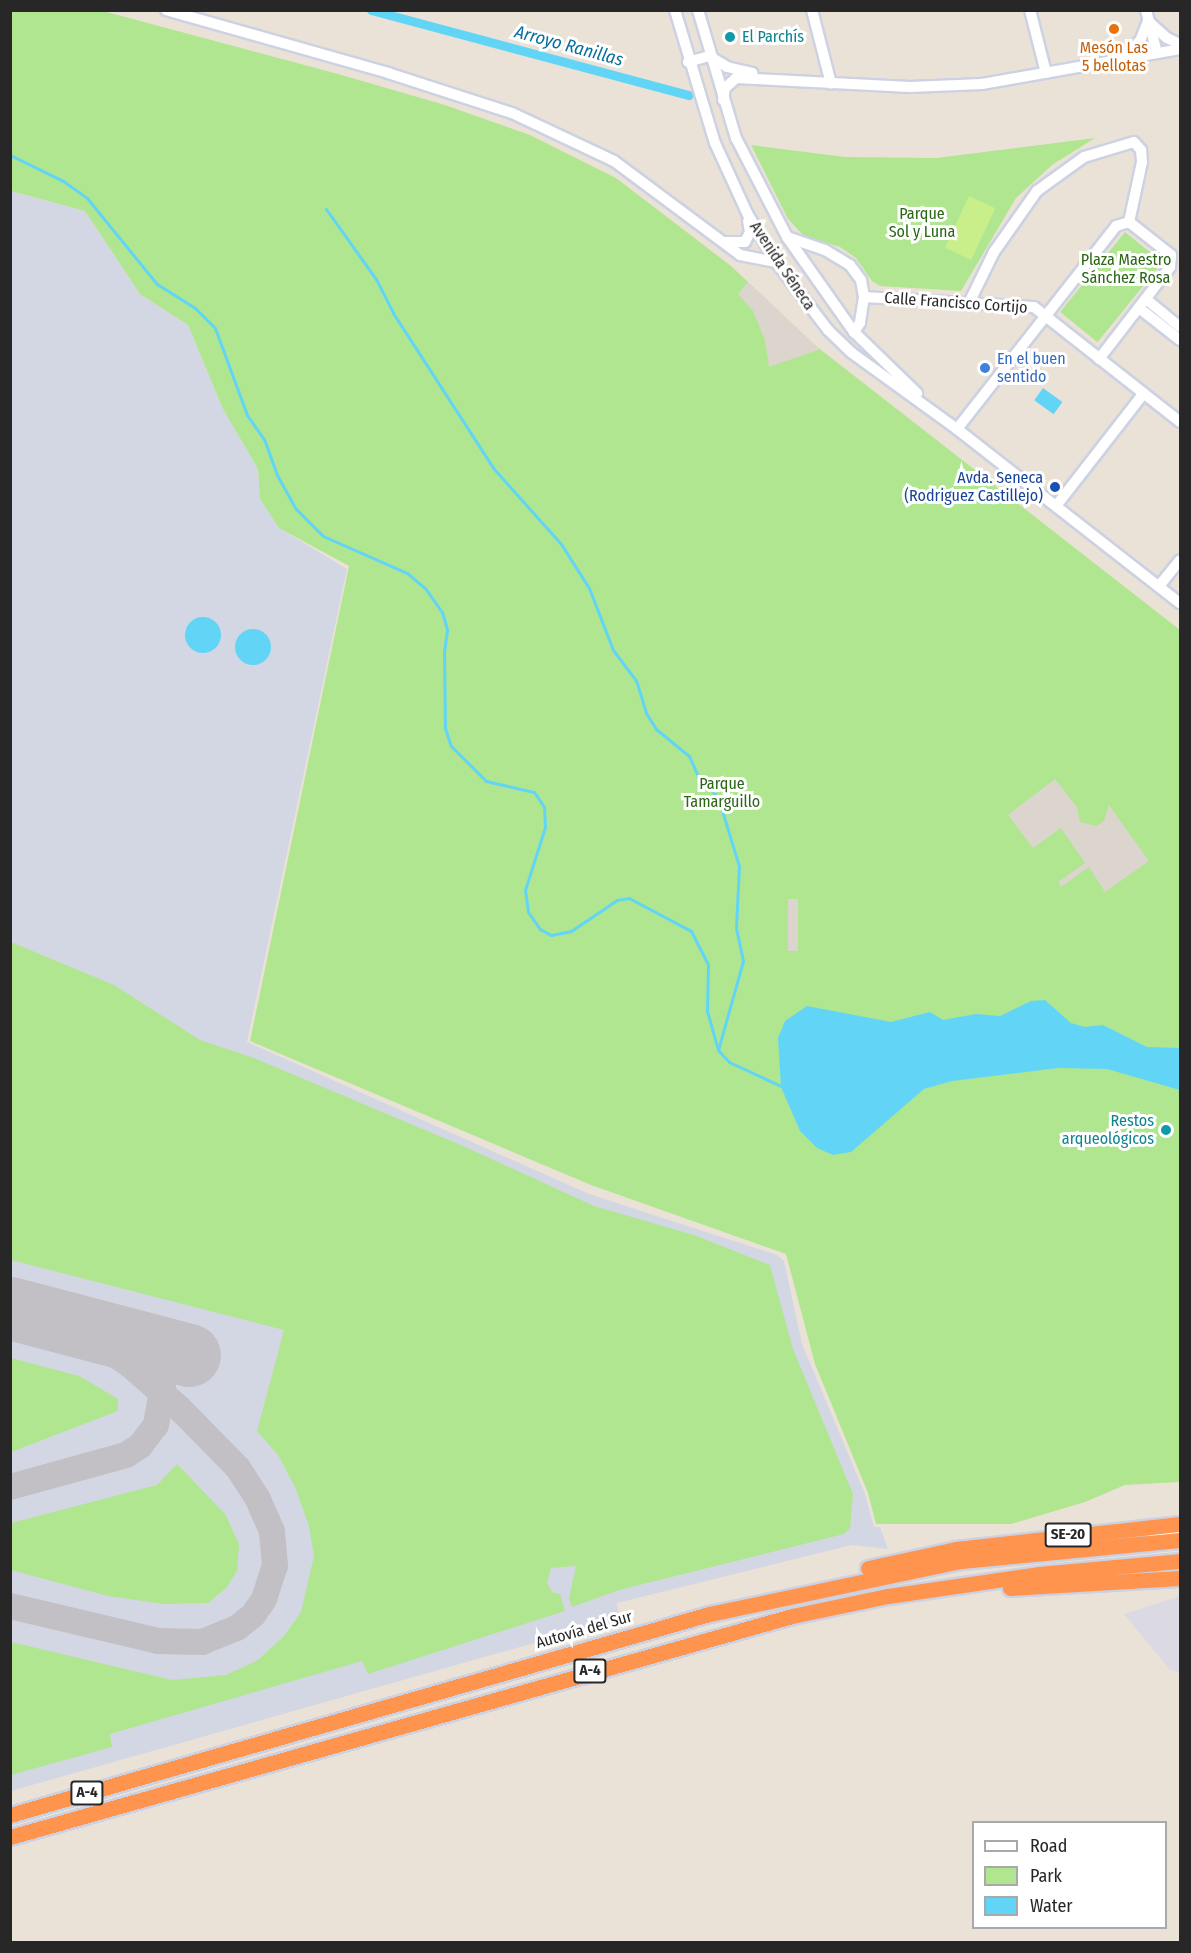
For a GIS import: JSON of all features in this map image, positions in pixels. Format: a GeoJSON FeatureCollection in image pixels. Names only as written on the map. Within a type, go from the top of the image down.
{"type":"FeatureCollection","features":[{"type":"Feature","properties":{"kind":"highway","name":"SE-20"},"geometry":{"type":"LineString","coordinates":[[709,1614],[828,1577],[956,1549],[1180,1524]]}},
{"type":"Feature","properties":{"kind":"highway","name":"Autovía del Sur"},"geometry":{"type":"LineString","coordinates":[[10,1815],[709,1614],[831,1585],[1039,1551],[1180,1540]]}},
{"type":"Feature","properties":{"kind":"highway","name":"A-4"},"geometry":{"type":"LineString","coordinates":[[10,1837],[792,1616],[888,1596],[1039,1574],[1180,1561]]}},
{"type":"Feature","properties":{"kind":"highway"},"geometry":{"type":"LineString","coordinates":[[888,1596],[916,1601],[1026,1586],[1180,1576]]}},
{"type":"Feature","properties":{"kind":"highway"},"geometry":{"type":"LineString","coordinates":[[10,1808],[164,1770]]}},
{"type":"Feature","properties":{"kind":"street"},"geometry":{"type":"LineString","coordinates":[[166,10],[388,73],[512,113],[614,161],[740,255],[776,262]]}},
{"type":"Feature","properties":{"kind":"street","name":"Avenida Séneca"},"geometry":{"type":"LineString","coordinates":[[675,10],[688,62],[715,143],[747,213],[776,262],[810,309],[844,345],[957,429],[1180,603]]}},
{"type":"Feature","properties":{"kind":"street","name":"Avenida Séneca"},"geometry":{"type":"LineString","coordinates":[[698,10],[709,56],[737,142],[787,237],[854,332],[945,420]]}},
{"type":"Feature","properties":{"kind":"street"},"geometry":{"type":"LineString","coordinates":[[812,10],[831,84]]}},
{"type":"Feature","properties":{"kind":"street"},"geometry":{"type":"LineString","coordinates":[[1030,10],[1047,73]]}},
{"type":"Feature","properties":{"kind":"street"},"geometry":{"type":"LineString","coordinates":[[1123,59],[1140,41],[1147,16]]}},
{"type":"Feature","properties":{"kind":"street"},"geometry":{"type":"LineString","coordinates":[[1147,16],[1167,38],[1180,47]]}},
{"type":"Feature","properties":{"kind":"street"},"geometry":{"type":"LineString","coordinates":[[1147,16],[1157,53]]}},
{"type":"Feature","properties":{"kind":"street"},"geometry":{"type":"LineString","coordinates":[[723,101],[725,88],[736,78],[831,84],[982,84],[1180,47]]}},
{"type":"Feature","properties":{"kind":"street"},"geometry":{"type":"LineString","coordinates":[[688,62],[709,56],[727,67],[798,81]]}},
{"type":"Feature","properties":{"kind":"street"},"geometry":{"type":"LineString","coordinates":[[969,303],[994,252],[1037,191],[1083,157],[1134,142],[1141,150],[1142,162],[1129,222]]}},
{"type":"Feature","properties":{"kind":"street"},"geometry":{"type":"LineString","coordinates":[[723,242],[745,242],[750,232],[747,213]]}},
{"type":"Feature","properties":{"kind":"street"},"geometry":{"type":"LineString","coordinates":[[1099,359],[1170,267],[1171,255],[1129,222]]}},
{"type":"Feature","properties":{"kind":"street"},"geometry":{"type":"LineString","coordinates":[[957,429],[1116,226],[1129,222]]}},
{"type":"Feature","properties":{"kind":"street"},"geometry":{"type":"LineString","coordinates":[[787,237],[825,250],[850,265],[861,280],[864,297],[860,323],[854,332]]}},
{"type":"Feature","properties":{"kind":"street","name":"Calle Francisco Cortijo"},"geometry":{"type":"LineString","coordinates":[[864,297],[1034,307],[1180,422]]}},
{"type":"Feature","properties":{"kind":"street"},"geometry":{"type":"LineString","coordinates":[[1142,303],[1180,327]]}},
{"type":"Feature","properties":{"kind":"street"},"geometry":{"type":"LineString","coordinates":[[1142,303],[1180,340]]}},
{"type":"Feature","properties":{"kind":"street"},"geometry":{"type":"LineString","coordinates":[[1056,506],[1144,393]]}},
{"type":"Feature","properties":{"kind":"street"},"geometry":{"type":"LineString","coordinates":[[1160,586],[1180,560]]}},
{"type":"Feature","properties":{"kind":"street"},"geometry":{"type":"LineString","coordinates":[[1039,1551],[1180,1532]]}},
{"type":"Feature","properties":{"kind":"shaded area"},"geometry":{"type":"Polygon","coordinates":[[[10,191],[85,211],[140,294],[188,325],[223,409],[258,469],[260,499],[279,528],[347,569],[247,1042],[589,1194],[777,1255],[784,1261],[802,1344],[865,1494],[874,1527],[880,1527],[888,1549],[852,1545],[617,1603],[619,1619],[11,1791],[10,191]]]}},
{"type":"Feature","properties":{"kind":"shaded area"},"geometry":{"type":"Polygon","coordinates":[[[748,282],[821,349],[769,367],[765,340],[753,311],[738,294],[748,282]]]}},
{"type":"Feature","properties":{"kind":"shaded area"},"geometry":{"type":"Polygon","coordinates":[[[1055,779],[1077,807],[1080,822],[1097,826],[1104,821],[1109,805],[1149,861],[1105,892],[1089,867],[1061,887],[1058,882],[1085,863],[1061,828],[1033,848],[1008,815],[1055,779]]]}},
{"type":"Feature","properties":{"kind":"shaded area"},"geometry":{"type":"Polygon","coordinates":[[[788,899],[798,899],[798,951],[788,951],[788,899]]]}},
{"type":"Feature","properties":{"kind":"shaded area"},"geometry":{"type":"Polygon","coordinates":[[[1180,1596],[1180,1672],[1170,1670],[1124,1614],[1180,1596]]]}},
{"type":"Feature","properties":{"kind":"green space","name":"Parque Tamarguillo"},"geometry":{"type":"Polygon","coordinates":[[[10,11],[103,11],[338,74],[445,105],[530,135],[616,178],[731,266],[816,346],[1180,630],[1180,1482],[1125,1485],[1085,1502],[1011,1524],[876,1524],[868,1493],[815,1364],[786,1254],[591,1185],[250,1041],[349,566],[279,528],[260,499],[258,469],[223,409],[188,325],[140,294],[85,211],[11,191],[10,11]]]}},
{"type":"Feature","properties":{"kind":"green space","name":"Parque Sol y Luna"},"geometry":{"type":"Polygon","coordinates":[[[1095,138],[1052,165],[1016,198],[961,291],[880,286],[872,281],[856,258],[840,247],[804,236],[788,219],[751,145],[845,157],[936,158],[1095,138]]]}},
{"type":"Feature","properties":{"kind":"green space"},"geometry":{"type":"Polygon","coordinates":[[[969,196],[995,208],[971,260],[945,248],[969,196]]]}},
{"type":"Feature","properties":{"kind":"green space","name":"Plaza Maestro Sánchez Rosa"},"geometry":{"type":"Polygon","coordinates":[[[1125,232],[1162,262],[1097,342],[1060,312],[1125,232]]]}},
{"type":"Feature","properties":{"kind":"green space"},"geometry":{"type":"Polygon","coordinates":[[[11,942],[114,985],[200,1040],[254,1058],[463,1146],[594,1206],[694,1235],[770,1265],[793,1349],[853,1494],[850,1528],[844,1534],[619,1590],[572,1607],[569,1598],[576,1566],[551,1568],[547,1583],[552,1592],[560,1594],[565,1611],[368,1674],[362,1661],[110,1734],[112,1747],[11,1775],[11,1642],[172,1680],[226,1675],[258,1660],[284,1636],[301,1612],[314,1556],[309,1526],[295,1487],[278,1455],[257,1431],[284,1330],[11,1260],[11,942]]]}},
{"type":"Feature","properties":{"kind":"green space"},"geometry":{"type":"Polygon","coordinates":[[[11,1358],[79,1376],[118,1399],[118,1411],[11,1452],[11,1358]]]}},
{"type":"Feature","properties":{"kind":"green space"},"geometry":{"type":"Polygon","coordinates":[[[177,1464],[225,1514],[239,1544],[237,1571],[226,1588],[208,1603],[164,1604],[108,1596],[11,1570],[11,1523],[157,1485],[177,1464]]]}},
{"type":"Feature","properties":{"kind":"water"},"geometry":{"type":"Polygon","coordinates":[[[1043,388],[1062,402],[1054,414],[1034,400],[1043,388]]]}},
{"type":"Feature","properties":{"kind":"water"},"geometry":{"type":"Polygon","coordinates":[[[203,617],[216,622],[221,635],[216,648],[203,653],[190,648],[185,635],[190,622],[203,617]]]}},
{"type":"Feature","properties":{"kind":"water"},"geometry":{"type":"Polygon","coordinates":[[[253,629],[266,634],[271,647],[266,660],[253,665],[240,660],[235,647],[240,634],[253,629]]]}},
{"type":"Feature","properties":{"kind":"water"},"geometry":{"type":"Polygon","coordinates":[[[1045,1000],[1071,1023],[1085,1027],[1103,1025],[1147,1047],[1180,1048],[1180,1090],[1107,1069],[1058,1068],[952,1081],[924,1089],[851,1152],[833,1155],[817,1148],[800,1131],[781,1087],[778,1038],[785,1021],[807,1006],[891,1022],[930,1012],[943,1020],[976,1014],[1000,1016],[1031,1001],[1045,1000]]]}},
{"type":"Feature","properties":{"kind":"waterway","name":"Arroyo Ranillas"},"geometry":{"type":"LineString","coordinates":[[371,10],[689,95]]}},
{"type":"Feature","properties":{"kind":"waterway"},"geometry":{"type":"LineString","coordinates":[[10,155],[63,181],[87,198],[157,284],[195,308],[215,328],[247,415],[264,439],[277,475],[296,509],[323,536],[407,573],[425,588],[442,612],[447,630],[444,651],[445,728],[451,746],[486,781],[534,792],[544,807],[545,827],[525,890],[528,912],[540,929],[551,935],[571,931],[617,900],[629,898],[691,931],[708,964],[707,1011],[718,1050],[729,1062],[783,1087]]}},
{"type":"Feature","properties":{"kind":"waterway"},"geometry":{"type":"LineString","coordinates":[[326,209],[376,279],[393,313],[494,469],[561,544],[589,588],[613,650],[636,680],[646,713],[656,729],[689,756],[700,781],[713,791],[720,804],[739,866],[736,928],[743,961],[718,1050]]}},
{"type":"Feature","properties":{"kind":"taxiway"},"geometry":{"type":"LineString","coordinates":[[10,1606],[158,1641],[202,1642],[237,1628],[253,1615],[264,1599],[275,1566],[272,1531],[258,1499],[238,1468],[179,1408],[130,1365],[106,1348],[35,1314]]}},
{"type":"Feature","properties":{"kind":"taxiway"},"geometry":{"type":"LineString","coordinates":[[10,1487],[126,1455],[140,1446],[156,1425],[163,1387],[153,1354],[133,1341],[92,1330]]}},
{"type":"Feature","properties":{"kind":"runway"},"geometry":{"type":"LineString","coordinates":[[10,1308],[189,1355]]}},
{"type":"Feature","properties":{"kind":"place","name":"Mesón Las 5 bellotas"},"geometry":{"type":"Point","coordinates":[1114,29]}},
{"type":"Feature","properties":{"kind":"place","name":"El Parchís"},"geometry":{"type":"Point","coordinates":[730,37]}},
{"type":"Feature","properties":{"kind":"place","name":"En el buen sentido"},"geometry":{"type":"Point","coordinates":[985,368]}},
{"type":"Feature","properties":{"kind":"place","name":"Avda. Seneca (Rodriguez Castillejo)"},"geometry":{"type":"Point","coordinates":[1055,487]}},
{"type":"Feature","properties":{"kind":"place","name":"Restos arqueológicos"},"geometry":{"type":"Point","coordinates":[1166,1130]}}]}
